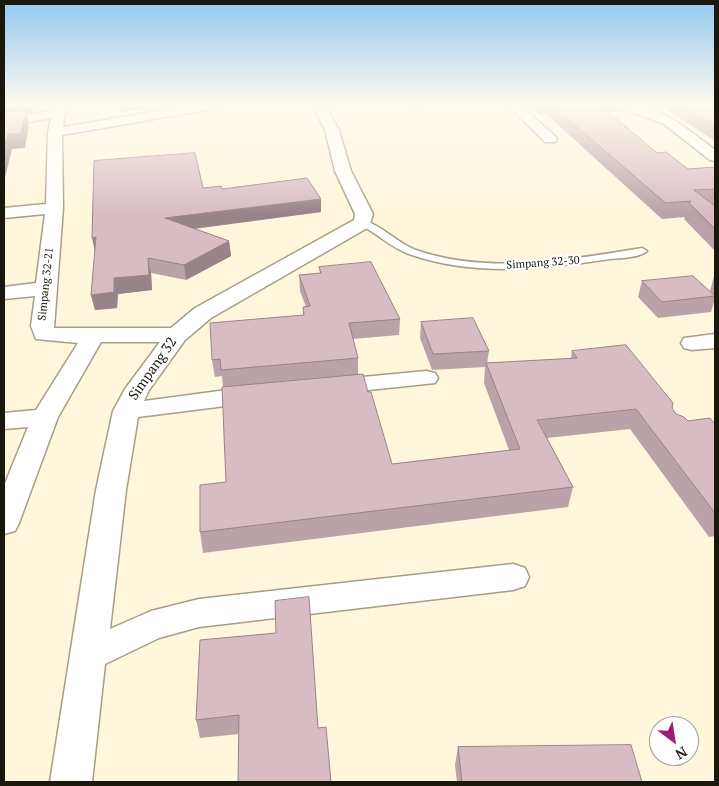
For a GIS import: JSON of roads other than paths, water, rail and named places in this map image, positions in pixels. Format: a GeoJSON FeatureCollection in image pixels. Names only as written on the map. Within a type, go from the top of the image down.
{"type":"FeatureCollection","features":[{"type":"Feature","properties":{"kind":"street","name":"Simpang 32-21"},"geometry":{"type":"LineString","coordinates":[[58,142],[54,208],[42,326],[44,334],[94,336],[177,334]]}},
{"type":"Feature","properties":{"kind":"street"},"geometry":{"type":"LineString","coordinates":[[335,142],[343,171],[364,214],[363,223]]}},
{"type":"Feature","properties":{"kind":"street"},"geometry":{"type":"LineString","coordinates":[[695,142],[715,157]]}},
{"type":"Feature","properties":{"kind":"street"},"geometry":{"type":"LineString","coordinates":[[4,214],[54,208]]}},
{"type":"Feature","properties":{"kind":"street","name":"Simpang 32"},"geometry":{"type":"LineString","coordinates":[[71,782],[111,490],[126,411],[137,389],[177,334],[203,313],[363,223]]}},
{"type":"Feature","properties":{"kind":"street"},"geometry":{"type":"LineString","coordinates":[[4,293],[46,288]]}},
{"type":"Feature","properties":{"kind":"street"},"geometry":{"type":"LineString","coordinates":[[4,522],[45,417],[94,336]]}},
{"type":"Feature","properties":{"kind":"street"},"geometry":{"type":"LineString","coordinates":[[692,343],[715,341]]}},
{"type":"Feature","properties":{"kind":"street"},"geometry":{"type":"LineString","coordinates":[[310,389],[426,378]]}},
{"type":"Feature","properties":{"kind":"street"},"geometry":{"type":"LineString","coordinates":[[126,411],[204,399],[281,392]]}},
{"type":"Feature","properties":{"kind":"street"},"geometry":{"type":"LineString","coordinates":[[4,421],[45,417]]}},
{"type":"Feature","properties":{"kind":"street"},"geometry":{"type":"LineString","coordinates":[[87,656],[151,626],[199,614],[513,576]]}},
{"type":"Feature","properties":{"kind":"lane","name":"Simpang 32-30"},"geometry":{"type":"LineString","coordinates":[[363,223],[381,231],[396,244],[413,252],[460,262],[516,267],[600,258],[642,251]]}}]}
